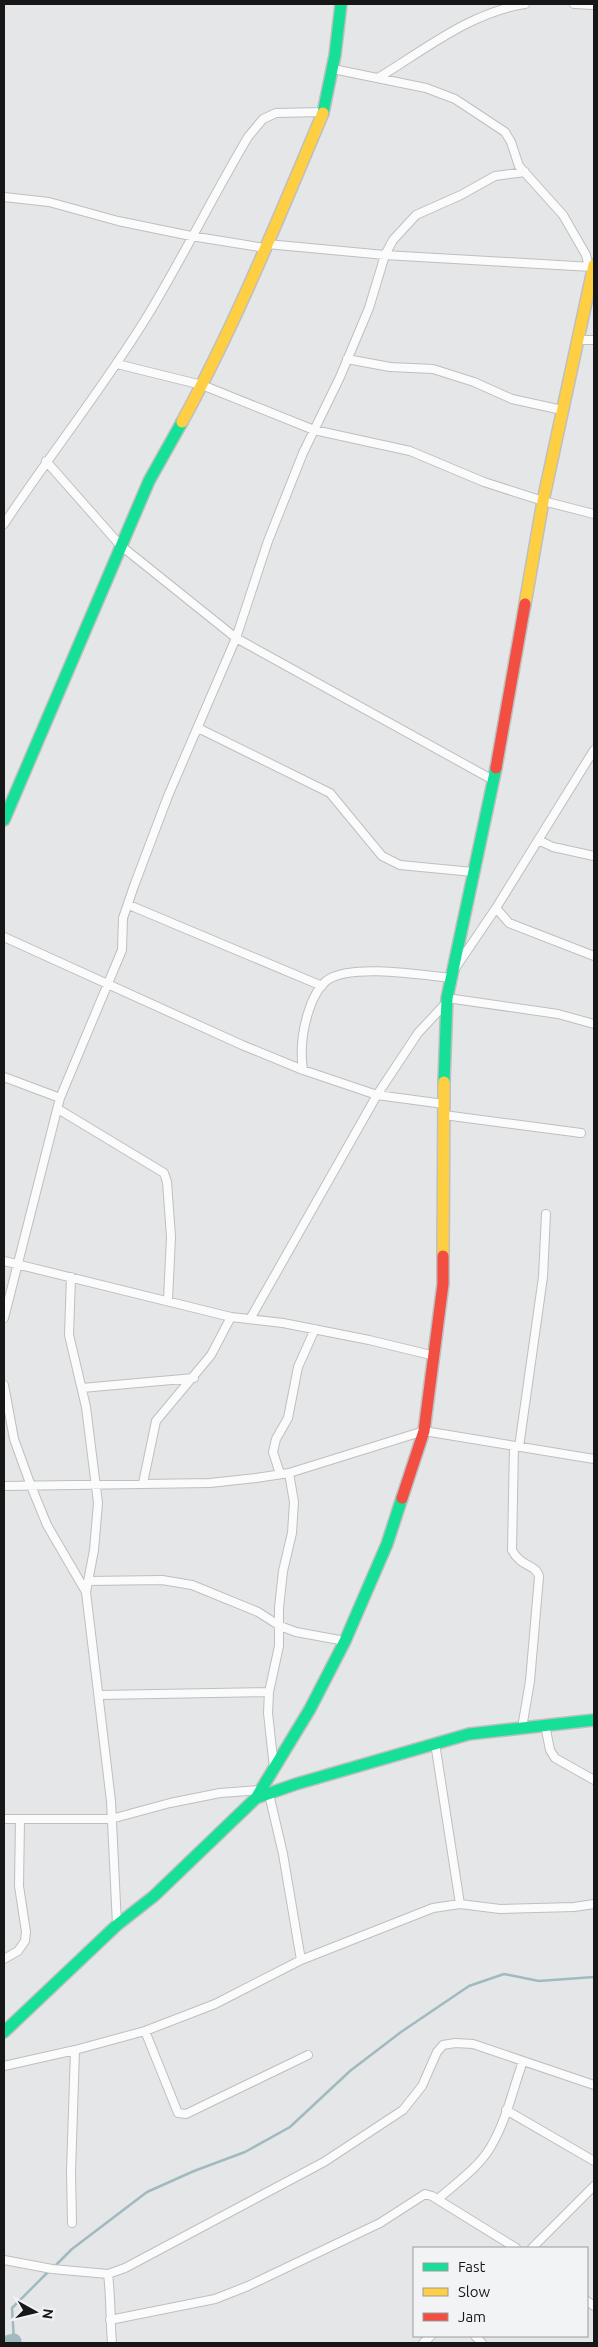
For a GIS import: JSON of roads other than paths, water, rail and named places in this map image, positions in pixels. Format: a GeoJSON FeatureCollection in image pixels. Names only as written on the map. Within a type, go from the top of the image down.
{"type":"FeatureCollection","features":[{"type":"Feature","properties":{"kind":"street"},"geometry":{"type":"LineString","coordinates":[[4,820],[120,545],[149,481],[202,384],[266,246],[323,112],[333,69],[341,4]]}},
{"type":"Feature","properties":{"kind":"street"},"geometry":{"type":"LineString","coordinates":[[378,78],[446,36],[480,18],[504,7],[525,4]]}},
{"type":"Feature","properties":{"kind":"street"},"geometry":{"type":"LineString","coordinates":[[574,4],[594,5]]}},
{"type":"Feature","properties":{"kind":"street"},"geometry":{"type":"LineString","coordinates":[[4,2032],[117,1925],[154,1896],[262,1794],[274,1769],[310,1709],[344,1641],[387,1544],[424,1431],[443,1284],[446,1000],[493,780],[543,500],[592,266],[563,215],[519,166],[506,132],[455,99],[426,88],[333,69]]}},
{"type":"Feature","properties":{"kind":"street"},"geometry":{"type":"LineString","coordinates":[[4,524],[46,461],[116,364],[148,314],[248,137],[263,120],[276,113],[323,112]]}},
{"type":"Feature","properties":{"kind":"street"},"geometry":{"type":"LineString","coordinates":[[4,1318],[60,1098],[122,950],[123,918],[168,796],[236,638],[268,541],[377,286],[385,255],[393,240],[416,215],[495,176],[524,172]]}},
{"type":"Feature","properties":{"kind":"street"},"geometry":{"type":"LineString","coordinates":[[4,197],[49,202],[118,221],[191,236],[266,246],[385,255],[592,266]]}},
{"type":"Feature","properties":{"kind":"street"},"geometry":{"type":"LineString","coordinates":[[577,340],[594,340]]}},
{"type":"Feature","properties":{"kind":"street"},"geometry":{"type":"LineString","coordinates":[[347,359],[390,367],[433,369],[474,382],[512,399],[562,410]]}},
{"type":"Feature","properties":{"kind":"street"},"geometry":{"type":"LineString","coordinates":[[116,364],[202,384],[314,430],[410,451],[484,482],[594,514]]}},
{"type":"Feature","properties":{"kind":"street"},"geometry":{"type":"LineString","coordinates":[[46,461],[120,545],[236,638],[493,780]]}},
{"type":"Feature","properties":{"kind":"street"},"geometry":{"type":"LineString","coordinates":[[198,728],[330,793],[382,856],[389,861],[400,865],[474,872]]}},
{"type":"Feature","properties":{"kind":"street"},"geometry":{"type":"LineString","coordinates":[[451,976],[496,908],[594,750]]}},
{"type":"Feature","properties":{"kind":"street"},"geometry":{"type":"LineString","coordinates":[[538,840],[553,847],[594,856]]}},
{"type":"Feature","properties":{"kind":"street"},"geometry":{"type":"LineString","coordinates":[[129,904],[322,986]]}},
{"type":"Feature","properties":{"kind":"street"},"geometry":{"type":"LineString","coordinates":[[496,908],[509,923],[594,956]]}},
{"type":"Feature","properties":{"kind":"street"},"geometry":{"type":"LineString","coordinates":[[4,937],[242,1045],[303,1070],[377,1095],[444,1110],[581,1133]]}},
{"type":"Feature","properties":{"kind":"street"},"geometry":{"type":"LineString","coordinates":[[303,1070],[300,1050],[306,1018],[312,1000],[328,979],[343,973],[368,972],[451,976]]}},
{"type":"Feature","properties":{"kind":"street"},"geometry":{"type":"LineString","coordinates":[[446,1000],[558,1014],[594,1024]]}},
{"type":"Feature","properties":{"kind":"street"},"geometry":{"type":"LineString","coordinates":[[250,1319],[377,1095],[418,1033],[446,1000]]}},
{"type":"Feature","properties":{"kind":"street"},"geometry":{"type":"LineString","coordinates":[[4,1077],[60,1098]]}},
{"type":"Feature","properties":{"kind":"street"},"geometry":{"type":"LineString","coordinates":[[58,1109],[164,1173],[167,1182],[171,1237],[168,1300]]}},
{"type":"Feature","properties":{"kind":"street"},"geometry":{"type":"LineString","coordinates":[[522,1728],[530,1681],[539,1577],[535,1568],[517,1560],[512,1550],[516,1446],[543,1277],[546,1214]]}},
{"type":"Feature","properties":{"kind":"street"},"geometry":{"type":"LineString","coordinates":[[4,1261],[231,1317],[315,1329],[435,1356]]}},
{"type":"Feature","properties":{"kind":"street"},"geometry":{"type":"LineString","coordinates":[[71,1277],[69,1335],[82,1388],[98,1503],[94,1550],[86,1592],[99,1695],[111,1819],[117,1925]]}},
{"type":"Feature","properties":{"kind":"street"},"geometry":{"type":"LineString","coordinates":[[143,1483],[156,1421],[194,1378],[211,1355],[231,1317]]}},
{"type":"Feature","properties":{"kind":"street"},"geometry":{"type":"LineString","coordinates":[[280,1474],[273,1452],[276,1440],[290,1413],[298,1367],[315,1329]]}},
{"type":"Feature","properties":{"kind":"street"},"geometry":{"type":"LineString","coordinates":[[82,1388],[194,1378]]}},
{"type":"Feature","properties":{"kind":"street"},"geometry":{"type":"LineString","coordinates":[[4,1385],[14,1439],[31,1486],[47,1525],[86,1592]]}},
{"type":"Feature","properties":{"kind":"street"},"geometry":{"type":"LineString","coordinates":[[4,1486],[210,1483],[289,1473],[424,1431],[594,1459]]}},
{"type":"Feature","properties":{"kind":"street"},"geometry":{"type":"LineString","coordinates":[[274,1769],[268,1713],[269,1692],[278,1646],[279,1608],[283,1571],[292,1525],[294,1502],[289,1473]]}},
{"type":"Feature","properties":{"kind":"street"},"geometry":{"type":"LineString","coordinates":[[88,1581],[162,1580],[192,1585],[258,1612],[280,1626],[296,1632],[344,1641]]}},
{"type":"Feature","properties":{"kind":"street"},"geometry":{"type":"LineString","coordinates":[[99,1695],[269,1692]]}},
{"type":"Feature","properties":{"kind":"street"},"geometry":{"type":"LineString","coordinates":[[4,1819],[111,1819],[170,1803],[212,1795],[262,1794],[469,1734],[594,1720]]}},
{"type":"Feature","properties":{"kind":"street"},"geometry":{"type":"LineString","coordinates":[[545,1726],[550,1750],[555,1758],[594,1780]]}},
{"type":"Feature","properties":{"kind":"street"},"geometry":{"type":"LineString","coordinates":[[434,1743],[460,1904]]}},
{"type":"Feature","properties":{"kind":"street"},"geometry":{"type":"LineString","coordinates":[[262,1794],[283,1854],[301,1960]]}},
{"type":"Feature","properties":{"kind":"street"},"geometry":{"type":"LineString","coordinates":[[4,1959],[18,1951],[25,1941],[26,1932],[19,1886],[20,1819]]}},
{"type":"Feature","properties":{"kind":"street"},"geometry":{"type":"LineString","coordinates":[[4,2066],[75,2050],[145,2031],[215,2004],[301,1960],[433,1908],[460,1904],[500,1909],[574,1907],[594,1904]]}},
{"type":"Feature","properties":{"kind":"street"},"geometry":{"type":"LineString","coordinates":[[145,2031],[178,2112],[186,2114],[308,2055]]}},
{"type":"Feature","properties":{"kind":"street"},"geometry":{"type":"LineString","coordinates":[[4,2260],[52,2269],[108,2274],[125,2268],[324,2162],[403,2110],[422,2086],[437,2052],[444,2045],[455,2042],[473,2044],[594,2084]]}},
{"type":"Feature","properties":{"kind":"street"},"geometry":{"type":"LineString","coordinates":[[72,2223],[70,2172],[75,2050]]}},
{"type":"Feature","properties":{"kind":"street"},"geometry":{"type":"LineString","coordinates":[[438,2199],[490,2149],[523,2061]]}},
{"type":"Feature","properties":{"kind":"street"},"geometry":{"type":"LineString","coordinates":[[506,2110],[594,2162]]}},
{"type":"Feature","properties":{"kind":"street"},"geometry":{"type":"LineString","coordinates":[[533,2247],[594,2186]]}},
{"type":"Feature","properties":{"kind":"street"},"geometry":{"type":"LineString","coordinates":[[110,2320],[215,2299],[248,2286],[380,2223],[425,2194],[438,2199],[514,2247]]}},
{"type":"Feature","properties":{"kind":"street"},"geometry":{"type":"LineString","coordinates":[[108,2274],[112,2302],[110,2320],[112,2343]]}},
{"type":"Feature","properties":{"kind":"waterway"},"geometry":{"type":"LineString","coordinates":[[54,2267],[72,2249],[147,2192],[194,2171],[245,2152],[290,2127],[350,2071],[401,2032],[469,1986],[504,1974],[539,1981],[594,1977]]}},
{"type":"Feature","properties":{"kind":"waterway"},"geometry":{"type":"LineString","coordinates":[[14,2341],[12,2308],[50,2270]]}},
{"type":"Feature","properties":{"kind":"waterway"},"geometry":{"type":"LineString","coordinates":[[7,2343],[14,2341],[14,2343]]}}]}
